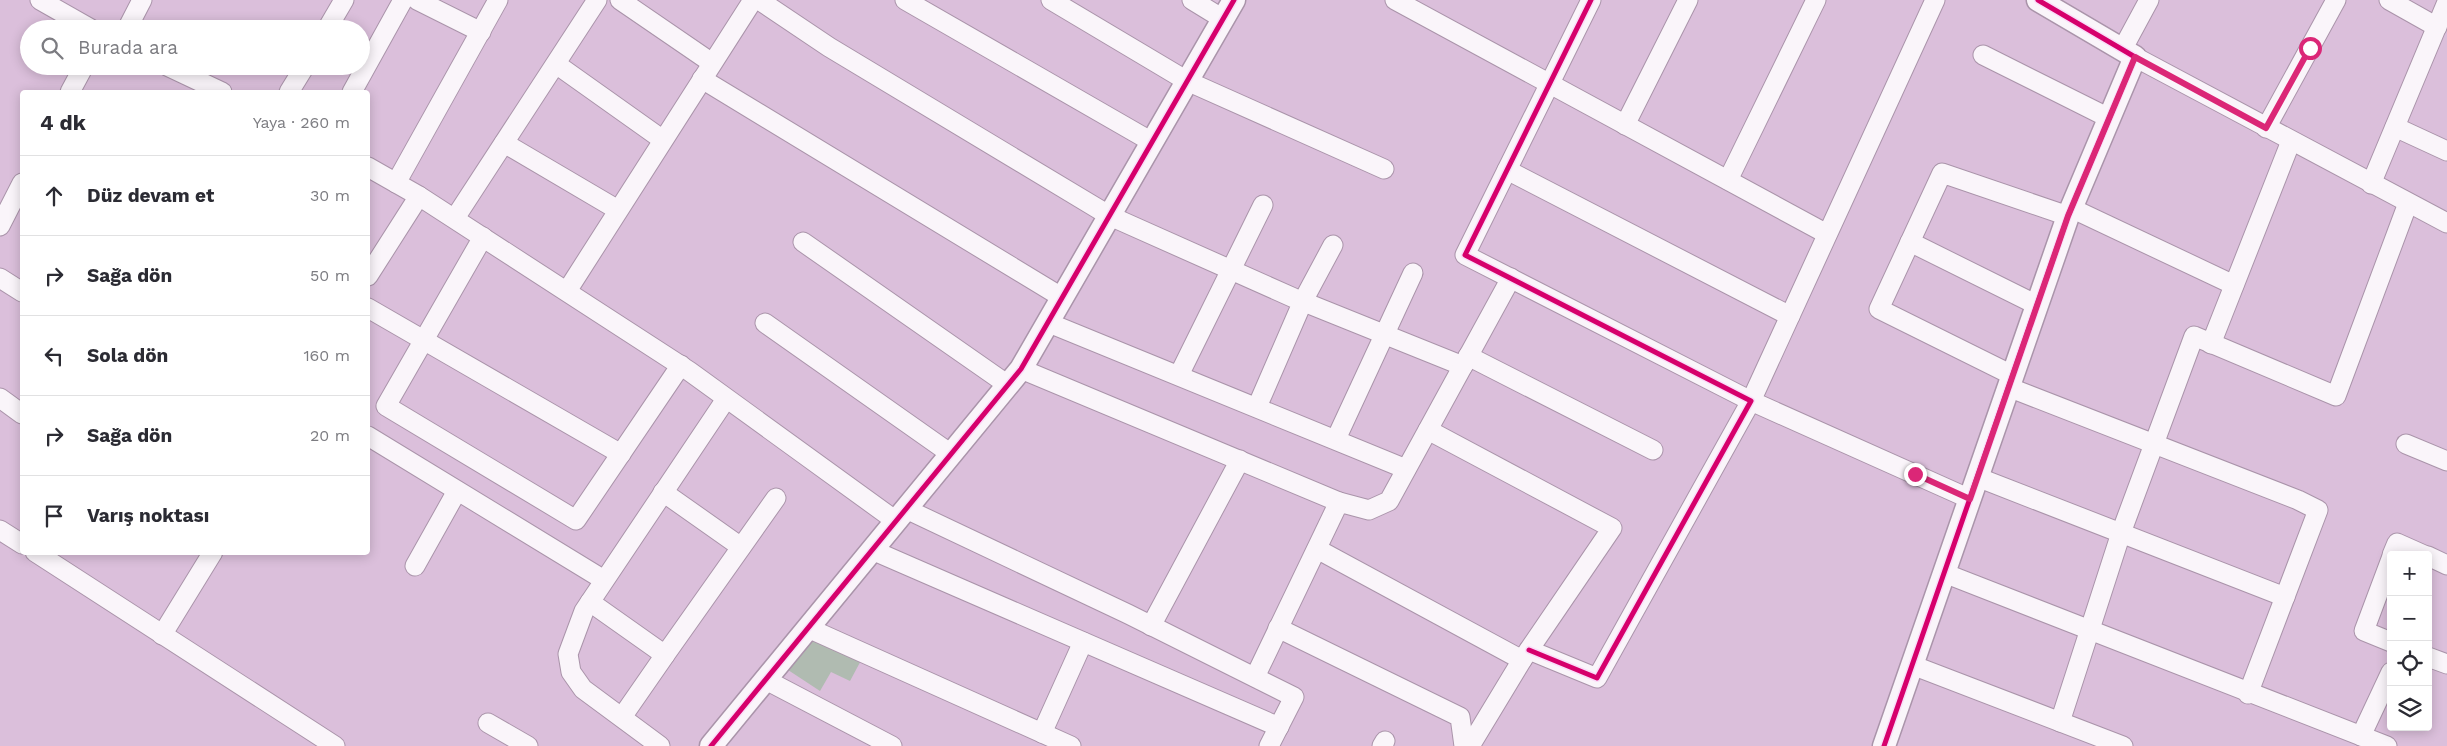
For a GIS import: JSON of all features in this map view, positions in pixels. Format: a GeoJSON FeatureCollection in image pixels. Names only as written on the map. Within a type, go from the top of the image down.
{"type":"FeatureCollection","features":[{"type":"Feature","properties":{"kind":"street"},"geometry":{"type":"LineString","coordinates":[[40,0],[75,20]]}},
{"type":"Feature","properties":{"kind":"street"},"geometry":{"type":"LineString","coordinates":[[132,20],[142,0]]}},
{"type":"Feature","properties":{"kind":"street"},"geometry":{"type":"LineString","coordinates":[[332,20],[344,0]]}},
{"type":"Feature","properties":{"kind":"street"},"geometry":{"type":"LineString","coordinates":[[370,60],[403,0]]}},
{"type":"Feature","properties":{"kind":"street"},"geometry":{"type":"LineString","coordinates":[[417,0],[481,32]]}},
{"type":"Feature","properties":{"kind":"street"},"geometry":{"type":"LineString","coordinates":[[396,183],[498,0]]}},
{"type":"Feature","properties":{"kind":"street"},"geometry":{"type":"LineString","coordinates":[[455,218],[597,0]]}},
{"type":"Feature","properties":{"kind":"street"},"geometry":{"type":"LineString","coordinates":[[620,0],[712,63]]}},
{"type":"Feature","properties":{"kind":"street"},"geometry":{"type":"LineString","coordinates":[[567,290],[753,0]]}},
{"type":"Feature","properties":{"kind":"street"},"geometry":{"type":"LineString","coordinates":[[760,0],[846,57],[1110,216],[1303,302],[1383,334],[1465,361],[1653,450]]}},
{"type":"Feature","properties":{"kind":"street"},"geometry":{"type":"LineString","coordinates":[[905,0],[1152,142]]}},
{"type":"Feature","properties":{"kind":"street"},"geometry":{"type":"LineString","coordinates":[[1050,0],[1188,81],[1384,169]]}},
{"type":"Feature","properties":{"kind":"street"},"geometry":{"type":"LineString","coordinates":[[1192,0],[1223,19]]}},
{"type":"Feature","properties":{"kind":"street"},"geometry":{"type":"LineString","coordinates":[[715,745],[808,628],[1015,377],[1049,323],[1234,0]]}},
{"type":"Feature","properties":{"kind":"street"},"geometry":{"type":"LineString","coordinates":[[1396,0],[1828,234]]}},
{"type":"Feature","properties":{"kind":"street"},"geometry":{"type":"LineString","coordinates":[[1591,0],[1465,255],[1751,401],[1970,499]]}},
{"type":"Feature","properties":{"kind":"street"},"geometry":{"type":"LineString","coordinates":[[1625,125],[1688,0]]}},
{"type":"Feature","properties":{"kind":"street"},"geometry":{"type":"LineString","coordinates":[[1728,180],[1816,0]]}},
{"type":"Feature","properties":{"kind":"street"},"geometry":{"type":"LineString","coordinates":[[1317,549],[1526,655],[1597,678],[1751,401],[1935,0]]}},
{"type":"Feature","properties":{"kind":"street"},"geometry":{"type":"LineString","coordinates":[[1884,746],[2069,212],[2109,118],[2129,53],[2149,0]]}},
{"type":"Feature","properties":{"kind":"street"},"geometry":{"type":"LineString","coordinates":[[2266,128],[2336,0]]}},
{"type":"Feature","properties":{"kind":"street"},"geometry":{"type":"LineString","coordinates":[[2389,0],[2438,39]]}},
{"type":"Feature","properties":{"kind":"street"},"geometry":{"type":"LineString","coordinates":[[2046,2],[2129,53],[2266,128],[2447,223]]}},
{"type":"Feature","properties":{"kind":"street"},"geometry":{"type":"LineString","coordinates":[[2371,184],[2395,127],[2438,39],[2447,2]]}},
{"type":"Feature","properties":{"kind":"street"},"geometry":{"type":"LineString","coordinates":[[1984,55],[2109,118]]}},
{"type":"Feature","properties":{"kind":"street"},"geometry":{"type":"LineString","coordinates":[[556,64],[663,140]]}},
{"type":"Feature","properties":{"kind":"street"},"geometry":{"type":"LineString","coordinates":[[71,90],[79,75]]}},
{"type":"Feature","properties":{"kind":"street"},"geometry":{"type":"LineString","coordinates":[[186,75],[218,90]]}},
{"type":"Feature","properties":{"kind":"street"},"geometry":{"type":"LineString","coordinates":[[290,90],[299,75]]}},
{"type":"Feature","properties":{"kind":"street"},"geometry":{"type":"LineString","coordinates":[[353,90],[361,75]]}},
{"type":"Feature","properties":{"kind":"street"},"geometry":{"type":"LineString","coordinates":[[702,80],[1063,298]]}},
{"type":"Feature","properties":{"kind":"street"},"geometry":{"type":"LineString","coordinates":[[2395,127],[2447,151]]}},
{"type":"Feature","properties":{"kind":"street"},"geometry":{"type":"LineString","coordinates":[[2211,344],[2291,141]]}},
{"type":"Feature","properties":{"kind":"street"},"geometry":{"type":"LineString","coordinates":[[504,143],[618,210]]}},
{"type":"Feature","properties":{"kind":"street"},"geometry":{"type":"LineString","coordinates":[[370,168],[420,196],[567,290],[681,366],[726,399],[901,515],[1151,626],[1294,697],[1269,746]]}},
{"type":"Feature","properties":{"kind":"street"},"geometry":{"type":"LineString","coordinates":[[1507,170],[1790,316]]}},
{"type":"Feature","properties":{"kind":"street"},"geometry":{"type":"LineString","coordinates":[[2234,285],[2069,212],[1942,173],[1879,309],[2010,381],[2155,444],[2298,500],[2318,510],[2248,694]]}},
{"type":"Feature","properties":{"kind":"street"},"geometry":{"type":"LineString","coordinates":[[0,226],[16,209],[20,192]]}},
{"type":"Feature","properties":{"kind":"street"},"geometry":{"type":"LineString","coordinates":[[370,273],[420,196]]}},
{"type":"Feature","properties":{"kind":"street"},"geometry":{"type":"LineString","coordinates":[[2060,722],[2122,533],[2194,336],[2336,396],[2408,202]]}},
{"type":"Feature","properties":{"kind":"street"},"geometry":{"type":"LineString","coordinates":[[1179,375],[1263,205]]}},
{"type":"Feature","properties":{"kind":"street"},"geometry":{"type":"LineString","coordinates":[[483,237],[386,406],[576,520],[681,366]]}},
{"type":"Feature","properties":{"kind":"street"},"geometry":{"type":"LineString","coordinates":[[803,242],[1015,377],[1240,460],[1339,502],[1369,510],[1389,501],[1511,278]]}},
{"type":"Feature","properties":{"kind":"street"},"geometry":{"type":"LineString","coordinates":[[1910,242],[2037,305]]}},
{"type":"Feature","properties":{"kind":"street"},"geometry":{"type":"LineString","coordinates":[[1257,407],[1303,302],[1333,244]]}},
{"type":"Feature","properties":{"kind":"street"},"geometry":{"type":"LineString","coordinates":[[1336,439],[1383,334],[1413,273]]}},
{"type":"Feature","properties":{"kind":"street"},"geometry":{"type":"LineString","coordinates":[[0,278],[20,288]]}},
{"type":"Feature","properties":{"kind":"street"},"geometry":{"type":"LineString","coordinates":[[370,309],[621,454]]}},
{"type":"Feature","properties":{"kind":"street"},"geometry":{"type":"LineString","coordinates":[[765,323],[951,454]]}},
{"type":"Feature","properties":{"kind":"street"},"geometry":{"type":"LineString","coordinates":[[1049,323],[1406,469]]}},
{"type":"Feature","properties":{"kind":"street"},"geometry":{"type":"LineString","coordinates":[[0,398],[20,413]]}},
{"type":"Feature","properties":{"kind":"street"},"geometry":{"type":"LineString","coordinates":[[660,746],[583,690],[571,672],[568,654],[575,630],[590,602],[726,399]]}},
{"type":"Feature","properties":{"kind":"street"},"geometry":{"type":"LineString","coordinates":[[1428,430],[1612,528],[1526,655],[1470,746]]}},
{"type":"Feature","properties":{"kind":"street"},"geometry":{"type":"LineString","coordinates":[[370,437],[604,580]]}},
{"type":"Feature","properties":{"kind":"street"},"geometry":{"type":"LineString","coordinates":[[2406,444],[2447,461]]}},
{"type":"Feature","properties":{"kind":"street"},"geometry":{"type":"LineString","coordinates":[[1151,626],[1240,460]]}},
{"type":"Feature","properties":{"kind":"street"},"geometry":{"type":"LineString","coordinates":[[1977,477],[2285,597]]}},
{"type":"Feature","properties":{"kind":"street"},"geometry":{"type":"LineString","coordinates":[[415,566],[457,491]]}},
{"type":"Feature","properties":{"kind":"street"},"geometry":{"type":"LineString","coordinates":[[663,492],[741,547]]}},
{"type":"Feature","properties":{"kind":"street"},"geometry":{"type":"LineString","coordinates":[[622,718],[776,498]]}},
{"type":"Feature","properties":{"kind":"street"},"geometry":{"type":"LineString","coordinates":[[1255,677],[1339,502]]}},
{"type":"Feature","properties":{"kind":"street"},"geometry":{"type":"LineString","coordinates":[[0,530],[20,540]]}},
{"type":"Feature","properties":{"kind":"street"},"geometry":{"type":"LineString","coordinates":[[2394,551],[2397,543],[2415,551]]}},
{"type":"Feature","properties":{"kind":"street"},"geometry":{"type":"LineString","coordinates":[[872,550],[1279,727]]}},
{"type":"Feature","properties":{"kind":"street"},"geometry":{"type":"LineString","coordinates":[[40,555],[335,746]]}},
{"type":"Feature","properties":{"kind":"street"},"geometry":{"type":"LineString","coordinates":[[162,635],[211,555]]}},
{"type":"Feature","properties":{"kind":"street"},"geometry":{"type":"LineString","coordinates":[[2432,558],[2447,564]]}},
{"type":"Feature","properties":{"kind":"street"},"geometry":{"type":"LineString","coordinates":[[2387,570],[2364,632],[2388,641]]}},
{"type":"Feature","properties":{"kind":"street"},"geometry":{"type":"LineString","coordinates":[[1944,573],[2248,694],[2387,746]]}},
{"type":"Feature","properties":{"kind":"street"},"geometry":{"type":"LineString","coordinates":[[590,602],[665,655]]}},
{"type":"Feature","properties":{"kind":"street"},"geometry":{"type":"LineString","coordinates":[[808,628],[1071,746]]}},
{"type":"Feature","properties":{"kind":"street"},"geometry":{"type":"LineString","coordinates":[[1278,628],[1460,718],[1464,746]]}},
{"type":"Feature","properties":{"kind":"street"},"geometry":{"type":"LineString","coordinates":[[1042,733],[1083,642]]}},
{"type":"Feature","properties":{"kind":"street"},"geometry":{"type":"LineString","coordinates":[[2432,658],[2447,664]]}},
{"type":"Feature","properties":{"kind":"street"},"geometry":{"type":"LineString","coordinates":[[1912,665],[2123,746]]}},
{"type":"Feature","properties":{"kind":"street"},"geometry":{"type":"LineString","coordinates":[[766,680],[892,746]]}},
{"type":"Feature","properties":{"kind":"street"},"geometry":{"type":"LineString","coordinates":[[2360,736],[2387,680]]}},
{"type":"Feature","properties":{"kind":"street"},"geometry":{"type":"LineString","coordinates":[[488,722],[528,746]]}},
{"type":"Feature","properties":{"kind":"shaded area"},"geometry":{"type":"Polygon","coordinates":[[[815,631],[865,653],[850,681],[831,672],[820,691],[785,668],[815,631]]]}},
{"type":"Feature","properties":{"kind":"cycle path"},"geometry":{"type":"LineString","coordinates":[[711,746],[1021,369],[1234,0]]}},
{"type":"Feature","properties":{"kind":"cycle path"},"geometry":{"type":"LineString","coordinates":[[1529,650],[1597,678],[1751,401],[1465,255],[1591,0]]}},
{"type":"Feature","properties":{"kind":"cycle path"},"geometry":{"type":"LineString","coordinates":[[1884,746],[2068,216],[2135,57],[2038,0]]}},
{"type":"Feature","properties":{"kind":"route"},"geometry":{"type":"LineString","coordinates":[[1915,474],[1970,499],[2068,216],[2135,57],[2266,128],[2310,48]]}}]}
